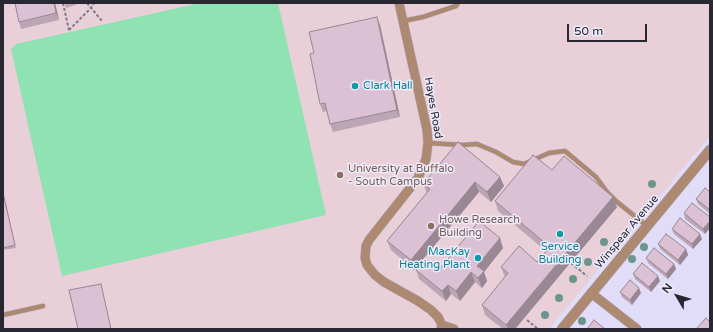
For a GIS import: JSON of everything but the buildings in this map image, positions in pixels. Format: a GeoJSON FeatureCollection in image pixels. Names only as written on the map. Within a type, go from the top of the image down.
{"type":"FeatureCollection","features":[{"type":"Feature","properties":{"kind":"street","name":"Hayes Road"},"geometry":{"type":"LineString","coordinates":[[399,3],[427,130],[428,143],[426,160],[418,178],[369,240],[366,246],[365,258],[367,265],[375,275],[431,310],[438,317],[442,327]]}},
{"type":"Feature","properties":{"kind":"street","name":"Winspear Avenue"},"geometry":{"type":"LineString","coordinates":[[562,329],[710,150]]}},
{"type":"Feature","properties":{"kind":"street"},"geometry":{"type":"LineString","coordinates":[[591,293],[637,329]]}},
{"type":"Feature","properties":{"kind":"street"},"geometry":{"type":"LineString","coordinates":[[442,327],[454,329]]}},
{"type":"Feature","properties":{"kind":"lane"},"geometry":{"type":"LineString","coordinates":[[403,21],[423,17],[456,6],[458,3]]}},
{"type":"Feature","properties":{"kind":"lane"},"geometry":{"type":"LineString","coordinates":[[428,143],[462,145],[477,144],[496,152],[513,162],[524,164],[548,153],[566,151],[596,177],[616,201],[647,226]]}},
{"type":"Feature","properties":{"kind":"lane"},"geometry":{"type":"LineString","coordinates":[[3,315],[42,306]]}},
{"type":"Feature","properties":{"kind":"path"},"geometry":{"type":"LineString","coordinates":[[63,3],[69,30],[94,3]]}},
{"type":"Feature","properties":{"kind":"path"},"geometry":{"type":"LineString","coordinates":[[87,3],[102,22]]}},
{"type":"Feature","properties":{"kind":"path"},"geometry":{"type":"LineString","coordinates":[[570,262],[590,280]]}},
{"type":"Feature","properties":{"kind":"path"},"geometry":{"type":"LineString","coordinates":[[527,320],[538,329]]}},
{"type":"Feature","properties":{"kind":"shaded area","name":"University at Buffalo - South Campus"},"geometry":{"type":"Polygon","coordinates":[[[3,3],[710,3],[710,136],[549,329],[3,329],[3,3]]]}},
{"type":"Feature","properties":{"kind":"green space"},"geometry":{"type":"Polygon","coordinates":[[[200,3],[278,3],[326,215],[62,276],[11,49],[16,44],[200,3]]]}},
{"type":"Feature","properties":{"kind":"place","name":"Clark Hall"},"geometry":{"type":"Point","coordinates":[355,86]}},
{"type":"Feature","properties":{"kind":"place","name":"University at Buffalo - South Campus"},"geometry":{"type":"Point","coordinates":[340,175]}},
{"type":"Feature","properties":{"kind":"place","name":"Howe Research Building"},"geometry":{"type":"Point","coordinates":[431,226]}},
{"type":"Feature","properties":{"kind":"place","name":"Service Building"},"geometry":{"type":"Point","coordinates":[560,234]}},
{"type":"Feature","properties":{"kind":"place","name":"MacKay Heating Plant"},"geometry":{"type":"Point","coordinates":[478,258]}}]}
